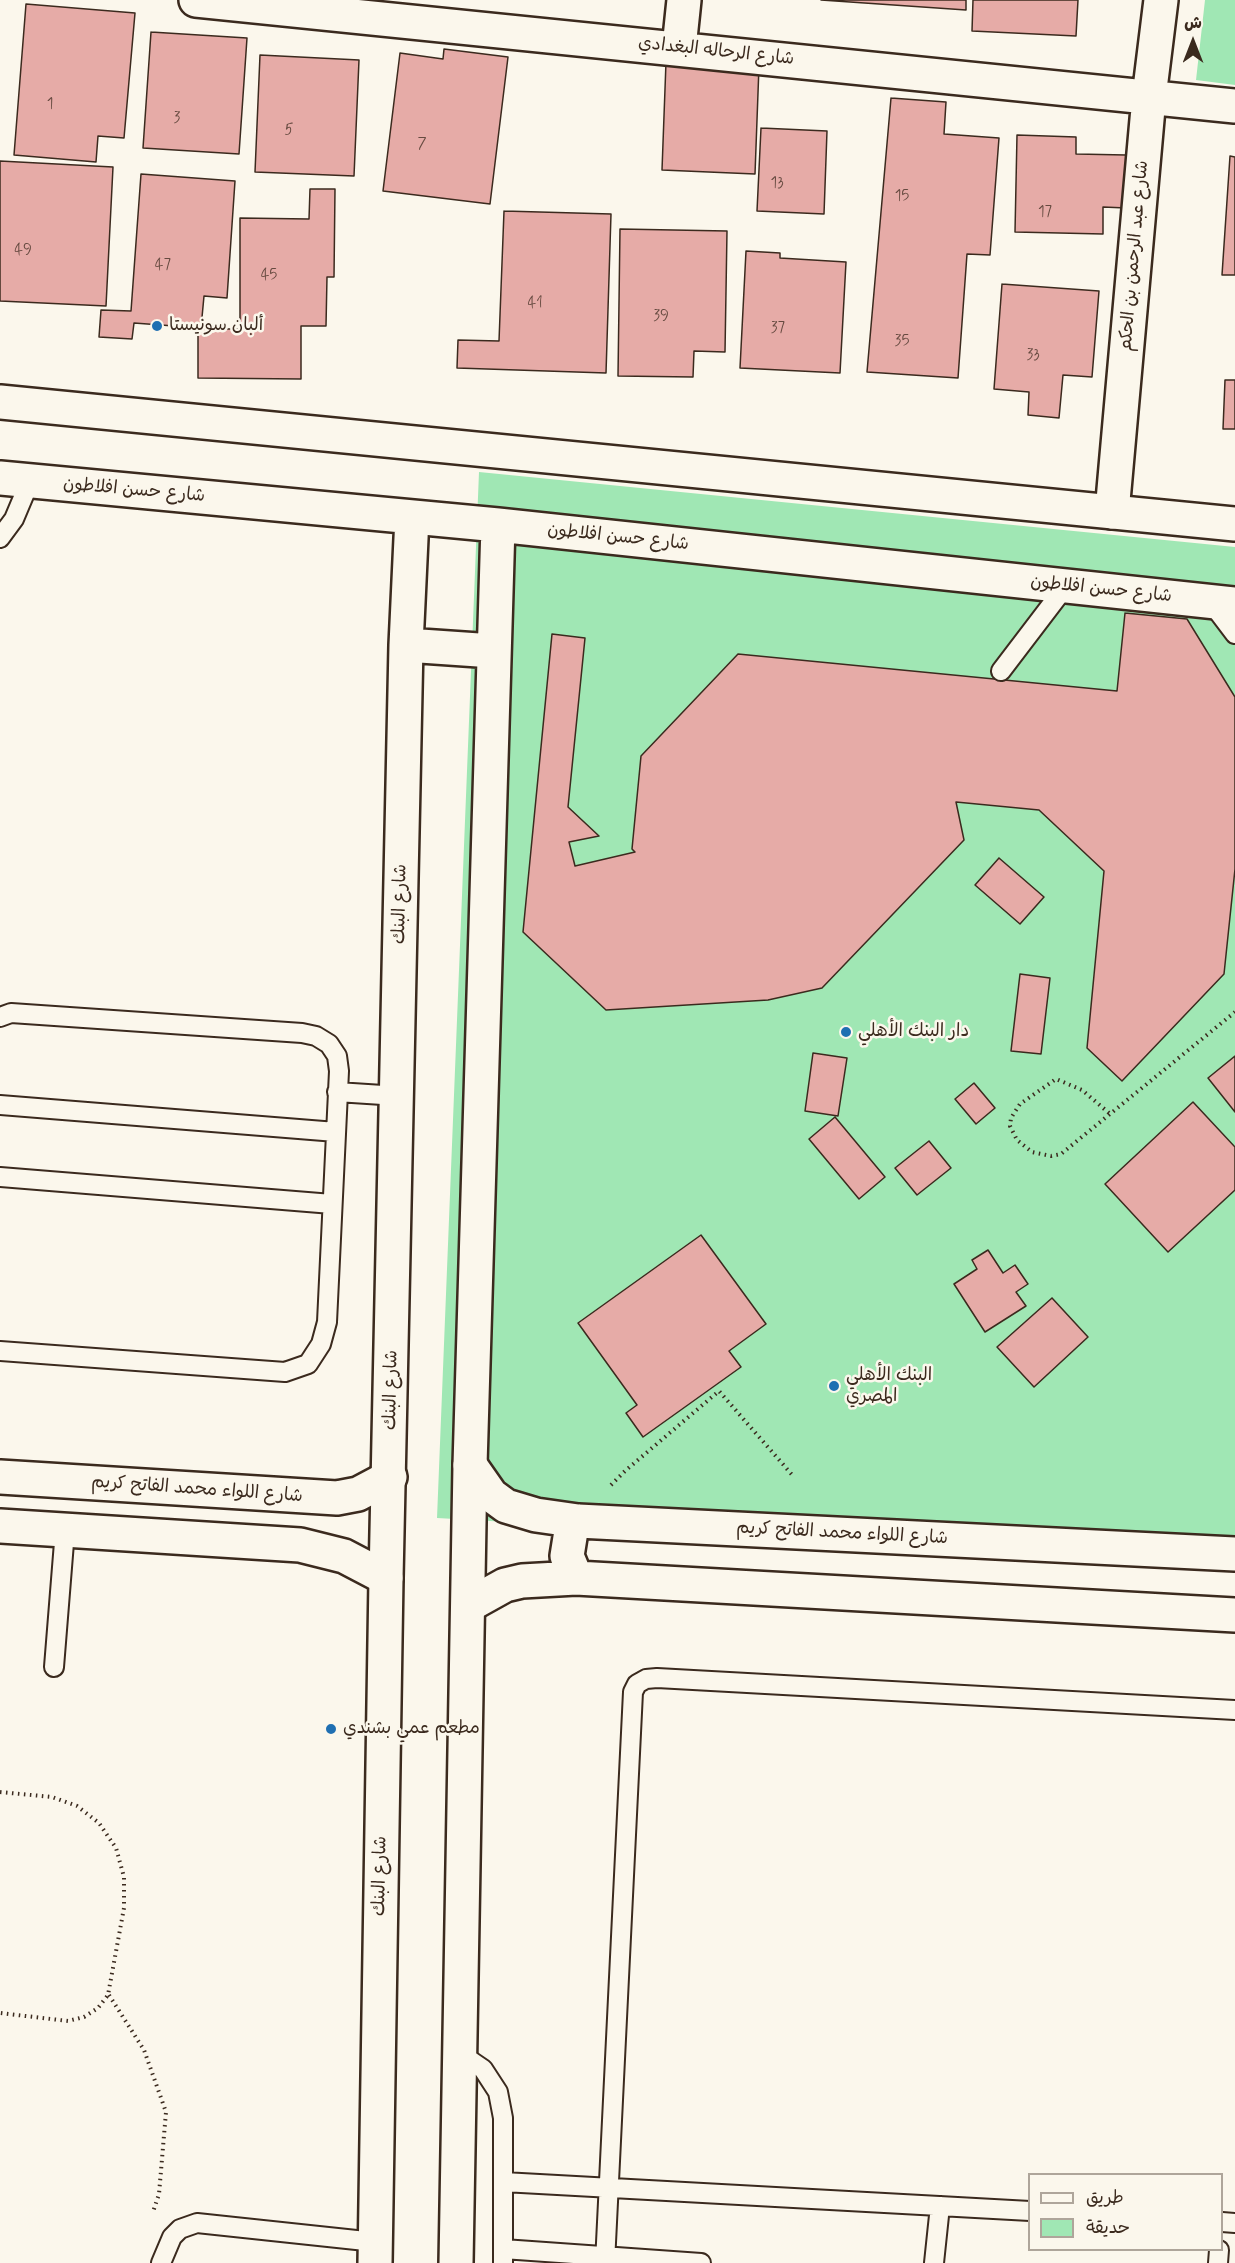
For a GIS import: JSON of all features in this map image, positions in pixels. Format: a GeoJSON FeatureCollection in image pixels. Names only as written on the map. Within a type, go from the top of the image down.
{"type":"FeatureCollection","features":[{"type":"Feature","properties":{"kind":"street","name":"شارع الرحاله البغدادي"},"geometry":{"type":"LineString","coordinates":[[196,0],[1235,106]]}},
{"type":"Feature","properties":{"kind":"street"},"geometry":{"type":"LineString","coordinates":[[679,48],[684,0]]}},
{"type":"Feature","properties":{"kind":"street","name":"شارع عبد الرحمن بن الحكم"},"geometry":{"type":"LineString","coordinates":[[1112,512],[1149,97],[1161,0]]}},
{"type":"Feature","properties":{"kind":"street"},"geometry":{"type":"LineString","coordinates":[[0,402],[1235,524]]}},
{"type":"Feature","properties":{"kind":"street","name":"شارع حسن افلاطون"},"geometry":{"type":"LineString","coordinates":[[15,480],[498,525],[1223,603]]}},
{"type":"Feature","properties":{"kind":"street","name":"شارع البنك"},"geometry":{"type":"LineString","coordinates":[[375,2253],[386,1578],[390,1477],[406,645],[411,518]]}},
{"type":"Feature","properties":{"kind":"street"},"geometry":{"type":"LineString","coordinates":[[456,2263],[470,1465],[498,525]]}},
{"type":"Feature","properties":{"kind":"street"},"geometry":{"type":"LineString","coordinates":[[406,645],[493,651]]}},
{"type":"Feature","properties":{"kind":"street","name":"شارع اللواء محمد الفاتح كريم"},"geometry":{"type":"LineString","coordinates":[[470,1465],[491,1495],[506,1506],[536,1515],[578,1521],[1235,1554]]}},
{"type":"Feature","properties":{"kind":"street","name":"شارع اللواء محمد الفاتح كريم"},"geometry":{"type":"LineString","coordinates":[[0,1477],[337,1498],[358,1494],[390,1477]]}},
{"type":"Feature","properties":{"kind":"street"},"geometry":{"type":"LineString","coordinates":[[300,1545],[309,1542],[321,1526],[320,1506],[314,1497]]}},
{"type":"Feature","properties":{"kind":"street"},"geometry":{"type":"LineString","coordinates":[[576,1578],[567,1556],[571,1532],[578,1521]]}},
{"type":"Feature","properties":{"kind":"street"},"geometry":{"type":"LineString","coordinates":[[0,1526],[300,1545],[344,1556],[386,1578]]}},
{"type":"Feature","properties":{"kind":"street"},"geometry":{"type":"LineString","coordinates":[[469,1605],[505,1585],[522,1581],[576,1578],[1235,1615]]}},
{"type":"Feature","properties":{"kind":"lane"},"geometry":{"type":"LineString","coordinates":[[0,538],[14,519],[15,480]]}},
{"type":"Feature","properties":{"kind":"lane"},"geometry":{"type":"LineString","coordinates":[[1001,671],[1065,587]]}},
{"type":"Feature","properties":{"kind":"lane"},"geometry":{"type":"LineString","coordinates":[[1223,603],[1235,634]]}},
{"type":"Feature","properties":{"kind":"lane"},"geometry":{"type":"LineString","coordinates":[[0,1017],[11,1012],[316,1036],[329,1044],[337,1056],[338,1092],[327,1322],[321,1344],[308,1364],[285,1372],[0,1351]]}},
{"type":"Feature","properties":{"kind":"lane"},"geometry":{"type":"LineString","coordinates":[[338,1092],[398,1096]]}},
{"type":"Feature","properties":{"kind":"lane"},"geometry":{"type":"LineString","coordinates":[[0,1105],[336,1132]]}},
{"type":"Feature","properties":{"kind":"lane"},"geometry":{"type":"LineString","coordinates":[[0,1178],[332,1204]]}},
{"type":"Feature","properties":{"kind":"lane"},"geometry":{"type":"LineString","coordinates":[[54,1667],[65,1530]]}},
{"type":"Feature","properties":{"kind":"lane"},"geometry":{"type":"LineString","coordinates":[[605,2260],[633,1692],[637,1684],[646,1679],[668,1678],[1235,1710]]}},
{"type":"Feature","properties":{"kind":"lane"},"geometry":{"type":"LineString","coordinates":[[461,2054],[483,2069],[498,2092],[503,2118],[503,2256],[701,2263]]}},
{"type":"Feature","properties":{"kind":"lane"},"geometry":{"type":"LineString","coordinates":[[503,2182],[1028,2211]]}},
{"type":"Feature","properties":{"kind":"lane"},"geometry":{"type":"LineString","coordinates":[[934,2263],[940,2206]]}},
{"type":"Feature","properties":{"kind":"lane"},"geometry":{"type":"LineString","coordinates":[[161,2263],[171,2237],[180,2229],[197,2223],[375,2253]]}},
{"type":"Feature","properties":{"kind":"path"},"geometry":{"type":"LineString","coordinates":[[1108,1113],[1082,1090],[1056,1079],[1020,1104],[1011,1118],[1010,1126],[1017,1140],[1032,1152],[1051,1156],[1070,1149],[1108,1113],[1235,1012]]}},
{"type":"Feature","properties":{"kind":"path"},"geometry":{"type":"LineString","coordinates":[[578,1521],[624,1471],[719,1392],[794,1477]]}},
{"type":"Feature","properties":{"kind":"path"},"geometry":{"type":"LineString","coordinates":[[0,1792],[51,1797],[77,1806],[99,1823],[116,1848],[124,1877],[124,1908],[108,1995],[91,2013],[68,2021],[0,2013]]}},
{"type":"Feature","properties":{"kind":"path"},"geometry":{"type":"LineString","coordinates":[[108,1995],[144,2050],[166,2112],[159,2194],[152,2213]]}},
{"type":"Feature","properties":{"kind":"green space"},"geometry":{"type":"Polygon","coordinates":[[[1205,0],[1235,0],[1235,85],[1196,80],[1205,0]]]}},
{"type":"Feature","properties":{"kind":"green space","name":"دار البنك الأهلي"},"geometry":{"type":"Polygon","coordinates":[[[479,472],[1235,547],[1235,1563],[437,1518],[479,472]]]}},
{"type":"Feature","properties":{"kind":"building"},"geometry":{"type":"Polygon","coordinates":[[[821,0],[966,0],[966,10],[821,0]]]}},
{"type":"Feature","properties":{"kind":"building"},"geometry":{"type":"Polygon","coordinates":[[[973,0],[1078,0],[1076,36],[972,31],[973,0]]]}},
{"type":"Feature","properties":{"kind":"building"},"geometry":{"type":"Polygon","coordinates":[[[26,4],[135,13],[124,138],[98,136],[96,162],[14,155],[26,4]]]}},
{"type":"Feature","properties":{"kind":"building"},"geometry":{"type":"Polygon","coordinates":[[[151,32],[247,38],[239,154],[143,148],[151,32]]]}},
{"type":"Feature","properties":{"kind":"building"},"geometry":{"type":"Polygon","coordinates":[[[444,49],[508,57],[490,204],[383,191],[400,53],[443,59],[444,49]]]}},
{"type":"Feature","properties":{"kind":"building"},"geometry":{"type":"Polygon","coordinates":[[[260,55],[359,60],[354,176],[255,172],[260,55]]]}},
{"type":"Feature","properties":{"kind":"building"},"geometry":{"type":"Polygon","coordinates":[[[666,62],[759,66],[755,174],[662,170],[666,62]]]}},
{"type":"Feature","properties":{"kind":"building"},"geometry":{"type":"Polygon","coordinates":[[[891,98],[946,102],[944,134],[999,138],[990,255],[967,254],[958,378],[867,372],[891,98]]]}},
{"type":"Feature","properties":{"kind":"building"},"geometry":{"type":"Polygon","coordinates":[[[761,128],[827,131],[824,214],[757,211],[761,128]]]}},
{"type":"Feature","properties":{"kind":"building"},"geometry":{"type":"Polygon","coordinates":[[[1017,135],[1076,137],[1076,154],[1126,155],[1126,208],[1103,207],[1103,234],[1015,232],[1017,135]]]}},
{"type":"Feature","properties":{"kind":"building"},"geometry":{"type":"Polygon","coordinates":[[[1230,156],[1235,157],[1235,275],[1222,275],[1230,156]]]}},
{"type":"Feature","properties":{"kind":"building"},"geometry":{"type":"Polygon","coordinates":[[[0,161],[113,167],[106,306],[0,301],[0,161]]]}},
{"type":"Feature","properties":{"kind":"building"},"geometry":{"type":"Polygon","coordinates":[[[141,174],[235,181],[227,298],[204,296],[201,328],[134,323],[132,339],[99,337],[101,310],[131,311],[141,174]]]}},
{"type":"Feature","properties":{"kind":"building"},"geometry":{"type":"Polygon","coordinates":[[[310,189],[335,189],[334,277],[327,277],[326,326],[301,326],[301,379],[198,378],[198,329],[240,329],[240,218],[309,219],[310,189]]]}},
{"type":"Feature","properties":{"kind":"building"},"geometry":{"type":"Polygon","coordinates":[[[504,211],[611,214],[606,373],[457,368],[458,340],[499,341],[504,211]]]}},
{"type":"Feature","properties":{"kind":"building"},"geometry":{"type":"Polygon","coordinates":[[[620,229],[727,231],[725,352],[694,351],[693,377],[618,376],[620,229]]]}},
{"type":"Feature","properties":{"kind":"building"},"geometry":{"type":"Polygon","coordinates":[[[746,251],[780,253],[780,258],[846,262],[840,373],[740,368],[746,251]]]}},
{"type":"Feature","properties":{"kind":"building"},"geometry":{"type":"Polygon","coordinates":[[[1002,284],[1099,291],[1092,377],[1063,375],[1059,418],[1028,415],[1029,392],[994,389],[1002,284]]]}},
{"type":"Feature","properties":{"kind":"building"},"geometry":{"type":"Polygon","coordinates":[[[1225,380],[1235,380],[1235,429],[1223,429],[1225,380]]]}},
{"type":"Feature","properties":{"kind":"building"},"geometry":{"type":"Polygon","coordinates":[[[1125,613],[1187,619],[1235,697],[1235,869],[1224,974],[1122,1081],[1087,1048],[1104,871],[1039,810],[956,802],[964,840],[822,988],[768,1000],[606,1010],[523,932],[552,634],[585,638],[568,807],[599,836],[569,842],[575,866],[635,852],[632,849],[641,756],[738,654],[1117,691],[1125,613]]]}},
{"type":"Feature","properties":{"kind":"building"},"geometry":{"type":"Polygon","coordinates":[[[999,858],[1044,897],[1020,924],[975,885],[999,858]]]}},
{"type":"Feature","properties":{"kind":"building"},"geometry":{"type":"Polygon","coordinates":[[[1020,974],[1050,978],[1041,1054],[1011,1051],[1020,974]]]}},
{"type":"Feature","properties":{"kind":"building"},"geometry":{"type":"Polygon","coordinates":[[[813,1053],[847,1058],[838,1116],[805,1111],[813,1053]]]}},
{"type":"Feature","properties":{"kind":"building"},"geometry":{"type":"Polygon","coordinates":[[[1235,1056],[1235,1112],[1208,1078],[1235,1056]]]}},
{"type":"Feature","properties":{"kind":"building"},"geometry":{"type":"Polygon","coordinates":[[[974,1083],[995,1108],[976,1124],[955,1099],[974,1083]]]}},
{"type":"Feature","properties":{"kind":"building"},"geometry":{"type":"Polygon","coordinates":[[[1193,1102],[1235,1147],[1235,1190],[1168,1252],[1105,1184],[1193,1102]]]}},
{"type":"Feature","properties":{"kind":"building"},"geometry":{"type":"Polygon","coordinates":[[[835,1117],[885,1177],[859,1199],[809,1139],[835,1117]]]}},
{"type":"Feature","properties":{"kind":"building"},"geometry":{"type":"Polygon","coordinates":[[[929,1141],[951,1168],[917,1195],[895,1168],[929,1141]]]}},
{"type":"Feature","properties":{"kind":"building"},"geometry":{"type":"Polygon","coordinates":[[[701,1235],[766,1324],[729,1351],[741,1367],[643,1437],[626,1413],[637,1405],[578,1323],[701,1235]]]}},
{"type":"Feature","properties":{"kind":"building"},"geometry":{"type":"Polygon","coordinates":[[[988,1250],[1003,1273],[1015,1265],[1028,1284],[1016,1292],[1026,1306],[985,1332],[954,1284],[977,1269],[972,1260],[988,1250]]]}},
{"type":"Feature","properties":{"kind":"building"},"geometry":{"type":"Polygon","coordinates":[[[1052,1298],[1088,1337],[1034,1387],[997,1347],[1052,1298]]]}},
{"type":"Feature","properties":{"kind":"place","name":"ألبان سونيستا"},"geometry":{"type":"Point","coordinates":[157,326]}},
{"type":"Feature","properties":{"kind":"place","name":"دار البنك الأهلي"},"geometry":{"type":"Point","coordinates":[846,1032]}},
{"type":"Feature","properties":{"kind":"place","name":"البنك الأهلي المصري"},"geometry":{"type":"Point","coordinates":[834,1386]}},
{"type":"Feature","properties":{"kind":"place","name":"مطعم عمي بشندي"},"geometry":{"type":"Point","coordinates":[331,1729]}}]}
